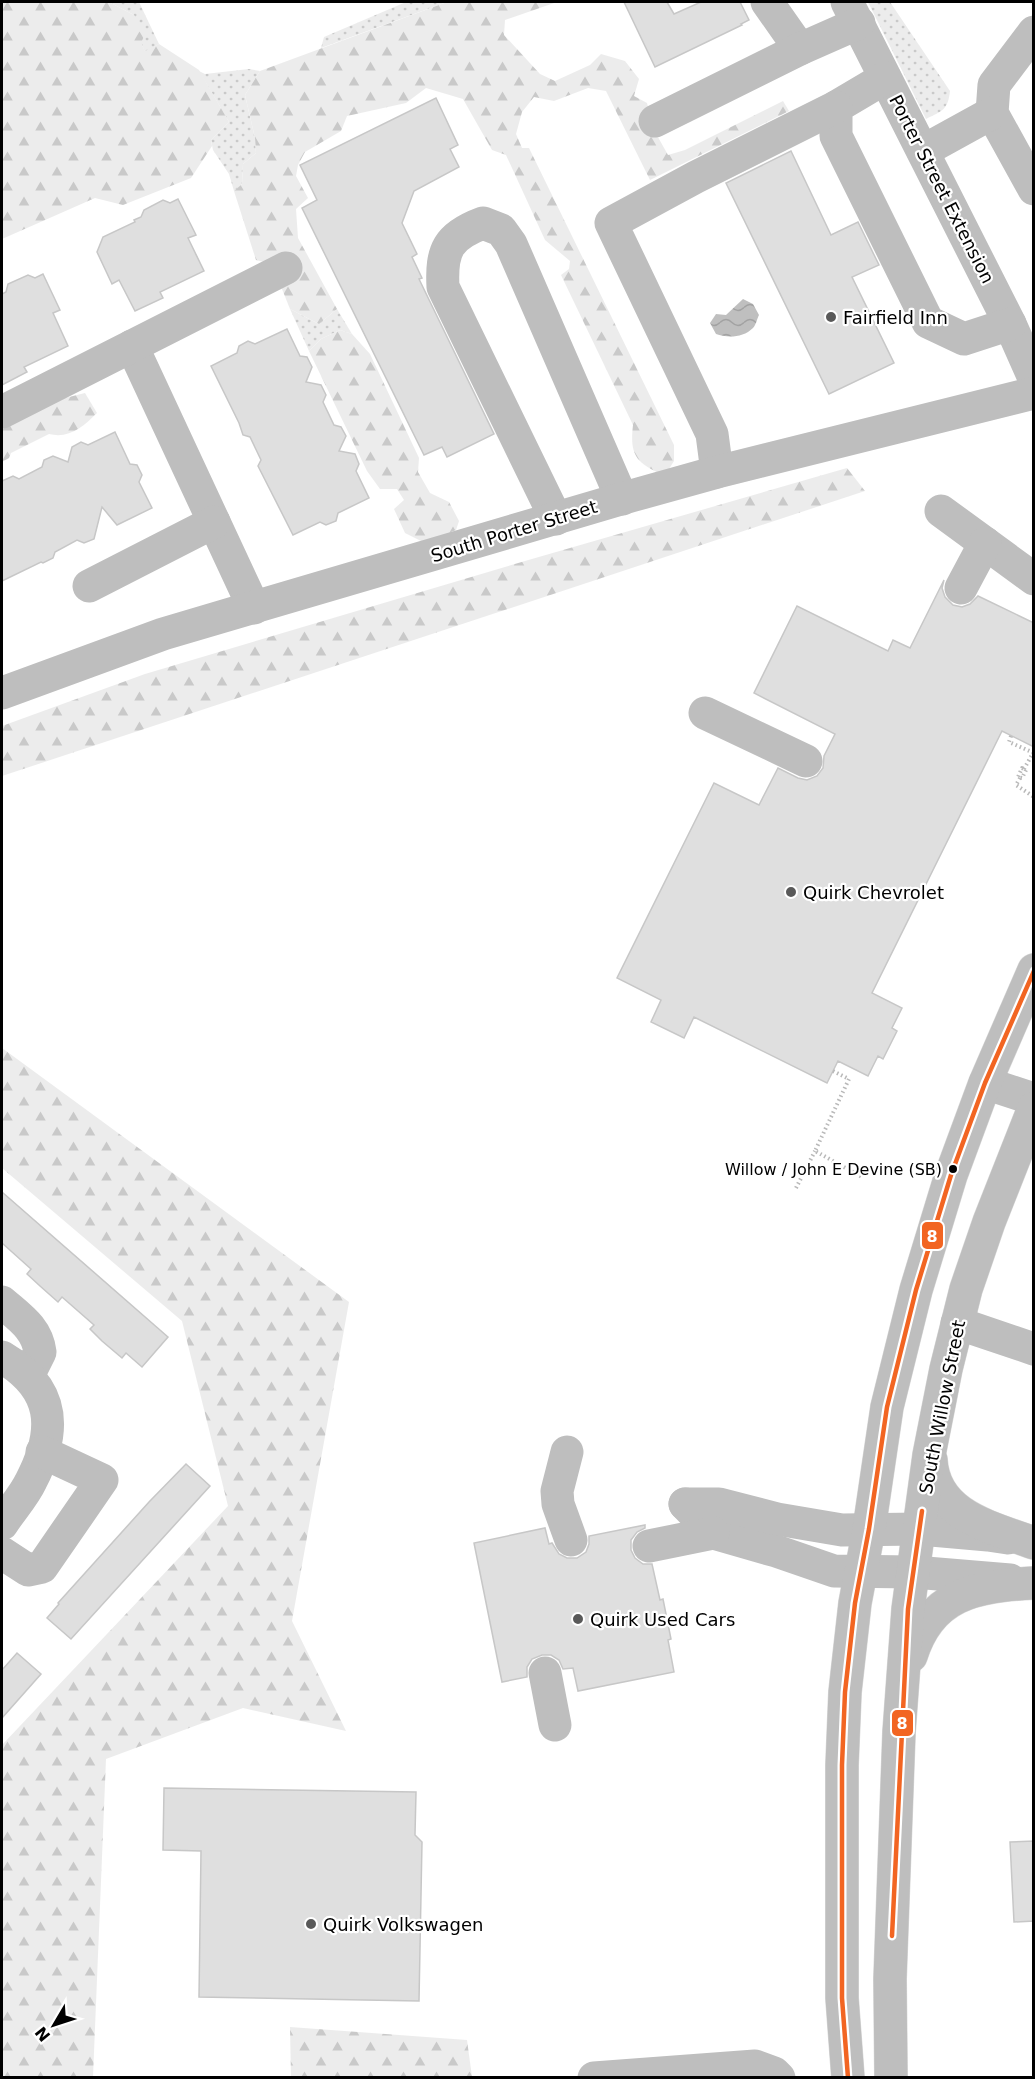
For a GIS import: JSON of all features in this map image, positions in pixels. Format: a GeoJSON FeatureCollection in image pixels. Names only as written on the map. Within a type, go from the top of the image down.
{"type":"FeatureCollection","features":[{"type":"Feature","properties":{"kind":"main road"},"geometry":{"type":"LineString","coordinates":[[767,2],[800,49]]}},
{"type":"Feature","properties":{"kind":"main road"},"geometry":{"type":"LineString","coordinates":[[656,121],[800,49],[853,12]]}},
{"type":"Feature","properties":{"kind":"main road","name":"Porter Street Extension"},"geometry":{"type":"LineString","coordinates":[[853,12],[1010,324],[1034,378]]}},
{"type":"Feature","properties":{"kind":"main road"},"geometry":{"type":"LineString","coordinates":[[1034,32],[994,86],[992,113],[1034,189]]}},
{"type":"Feature","properties":{"kind":"main road"},"geometry":{"type":"LineString","coordinates":[[717,472],[712,435],[611,223],[696,177],[836,107],[885,78]]}},
{"type":"Feature","properties":{"kind":"main road"},"geometry":{"type":"LineString","coordinates":[[836,107],[836,136],[928,322],[964,339],[1010,324]]}},
{"type":"Feature","properties":{"kind":"main road"},"geometry":{"type":"LineString","coordinates":[[923,151],[992,113]]}},
{"type":"Feature","properties":{"kind":"main road"},"geometry":{"type":"LineString","coordinates":[[556,519],[442,287],[442,269],[448,247],[463,231],[483,223],[501,230],[511,244],[622,499]]}},
{"type":"Feature","properties":{"kind":"main road"},"geometry":{"type":"LineString","coordinates":[[2,412],[286,268]]}},
{"type":"Feature","properties":{"kind":"main road"},"geometry":{"type":"LineString","coordinates":[[132,346],[254,608]]}},
{"type":"Feature","properties":{"kind":"main road","name":"South Porter Street"},"geometry":{"type":"LineString","coordinates":[[2,693],[163,634],[622,499],[717,472],[1034,393]]}},
{"type":"Feature","properties":{"kind":"main road"},"geometry":{"type":"LineString","coordinates":[[941,511],[1034,579]]}},
{"type":"Feature","properties":{"kind":"main road"},"geometry":{"type":"LineString","coordinates":[[89,586],[214,522]]}},
{"type":"Feature","properties":{"kind":"main road"},"geometry":{"type":"LineString","coordinates":[[961,588],[985,543]]}},
{"type":"Feature","properties":{"kind":"main road"},"geometry":{"type":"LineString","coordinates":[[705,713],[806,760]]}},
{"type":"Feature","properties":{"kind":"main road"},"geometry":{"type":"LineString","coordinates":[[848,2078],[842,1998],[842,1765],[848,1649],[887,1407],[916,1290],[951,1175],[985,1083],[1034,970]]}},
{"type":"Feature","properties":{"kind":"main road"},"geometry":{"type":"LineString","coordinates":[[985,1083],[1034,1099]]}},
{"type":"Feature","properties":{"kind":"main road","name":"South Willow Street"},"geometry":{"type":"LineString","coordinates":[[891,2078],[890,1979],[903,1681],[908,1609],[931,1446],[946,1369],[966,1289],[1034,1108]]}},
{"type":"Feature","properties":{"kind":"main road"},"geometry":{"type":"LineString","coordinates":[[2,1302],[30,1326],[37,1336],[40,1352],[28,1376]]}},
{"type":"Feature","properties":{"kind":"main road"},"geometry":{"type":"LineString","coordinates":[[957,1323],[1034,1349]]}},
{"type":"Feature","properties":{"kind":"main road"},"geometry":{"type":"LineString","coordinates":[[2,1357],[28,1376],[38,1388],[48,1412],[46,1439],[31,1482],[2,1524]]}},
{"type":"Feature","properties":{"kind":"main road"},"geometry":{"type":"LineString","coordinates":[[931,1446],[932,1472],[941,1493],[954,1507],[972,1520],[1034,1543]]}},
{"type":"Feature","properties":{"kind":"main road"},"geometry":{"type":"LineString","coordinates":[[2,1553],[28,1570],[42,1567],[102,1480],[42,1452]]}},
{"type":"Feature","properties":{"kind":"main road"},"geometry":{"type":"LineString","coordinates":[[567,1452],[557,1491],[558,1504],[571,1540]]}},
{"type":"Feature","properties":{"kind":"main road"},"geometry":{"type":"LineString","coordinates":[[713,1533],[685,1504],[719,1504],[777,1519],[842,1530],[920,1529],[988,1535],[1034,1543]]}},
{"type":"Feature","properties":{"kind":"main road"},"geometry":{"type":"LineString","coordinates":[[649,1546],[713,1533],[776,1551],[834,1572],[914,1572],[1034,1582]]}},
{"type":"Feature","properties":{"kind":"main road"},"geometry":{"type":"LineString","coordinates":[[903,1681],[919,1635],[933,1615],[944,1605],[985,1587],[1034,1582]]}},
{"type":"Feature","properties":{"kind":"main road"},"geometry":{"type":"LineString","coordinates":[[545,1673],[555,1725]]}},
{"type":"Feature","properties":{"kind":"main road"},"geometry":{"type":"LineString","coordinates":[[594,2078],[688,2075],[755,2066],[774,2073],[779,2078]]}},
{"type":"Feature","properties":{"kind":"path"},"geometry":{"type":"LineString","coordinates":[[1011,736],[1009,742],[1033,753],[1022,778],[1016,785],[1034,797]]}},
{"type":"Feature","properties":{"kind":"path"},"geometry":{"type":"LineString","coordinates":[[796,1188],[849,1079],[832,1071]]}},
{"type":"Feature","properties":{"kind":"path"},"geometry":{"type":"LineString","coordinates":[[815,1151],[862,1177]]}},
{"type":"Feature","properties":{"kind":"green space"},"geometry":{"type":"Polygon","coordinates":[[[2,2],[109,2],[134,15],[145,34],[141,43],[145,51],[159,44],[199,70],[229,122],[211,140],[212,146],[191,178],[123,205],[95,198],[2,239],[2,2]]]}},
{"type":"Feature","properties":{"kind":"green space"},"geometry":{"type":"Polygon","coordinates":[[[109,2],[139,2],[159,44],[145,52],[134,15],[109,2]]]}},
{"type":"Feature","properties":{"kind":"green space"},"geometry":{"type":"Polygon","coordinates":[[[406,2],[447,2],[321,48],[324,37],[406,2]]]}},
{"type":"Feature","properties":{"kind":"green space"},"geometry":{"type":"Polygon","coordinates":[[[447,2],[557,2],[505,20],[504,35],[540,74],[555,81],[590,65],[601,54],[625,61],[639,79],[634,96],[647,103],[654,130],[668,155],[685,150],[783,101],[789,111],[650,180],[606,91],[588,88],[554,101],[534,97],[522,112],[516,134],[522,148],[529,148],[674,445],[674,461],[669,469],[659,473],[644,465],[636,455],[632,442],[633,425],[561,275],[569,269],[570,261],[545,240],[506,155],[492,150],[463,99],[426,88],[406,103],[347,116],[341,131],[305,152],[298,165],[296,176],[308,198],[296,209],[298,238],[337,309],[319,324],[290,309],[272,264],[256,260],[234,191],[242,184],[243,164],[256,153],[255,138],[245,95],[260,71],[447,2]]]}},
{"type":"Feature","properties":{"kind":"green space"},"geometry":{"type":"Polygon","coordinates":[[[868,2],[890,2],[950,91],[948,102],[940,112],[926,119],[868,2]]]}},
{"type":"Feature","properties":{"kind":"green space"},"geometry":{"type":"Polygon","coordinates":[[[249,69],[260,71],[245,95],[255,138],[256,153],[243,164],[242,184],[234,191],[229,174],[213,150],[211,140],[229,122],[199,71],[205,74],[249,69]]]}},
{"type":"Feature","properties":{"kind":"green space"},"geometry":{"type":"Polygon","coordinates":[[[290,309],[319,324],[337,309],[352,334],[340,330],[321,339],[309,351],[290,309]]]}},
{"type":"Feature","properties":{"kind":"green space"},"geometry":{"type":"Polygon","coordinates":[[[340,330],[352,334],[370,354],[419,458],[418,472],[430,493],[449,502],[459,521],[456,530],[425,543],[405,533],[394,509],[404,500],[397,489],[380,489],[367,471],[309,351],[321,339],[340,330]]]}},
{"type":"Feature","properties":{"kind":"green space"},"geometry":{"type":"Polygon","coordinates":[[[85,393],[97,413],[86,423],[75,431],[63,435],[49,434],[11,453],[9,458],[2,462],[2,426],[57,400],[85,393]]]}},
{"type":"Feature","properties":{"kind":"green space"},"geometry":{"type":"Polygon","coordinates":[[[847,468],[865,491],[2,776],[2,726],[145,674],[847,468]]]}},
{"type":"Feature","properties":{"kind":"green space"},"geometry":{"type":"Polygon","coordinates":[[[2,1048],[349,1302],[292,1621],[346,1731],[243,1708],[106,1759],[93,2077],[2,2077],[2,1745],[228,1506],[182,1321],[2,1168],[2,1048]]]}},
{"type":"Feature","properties":{"kind":"green space"},"geometry":{"type":"Polygon","coordinates":[[[290,2027],[467,2040],[472,2077],[291,2077],[290,2027]]]}},
{"type":"Feature","properties":{"kind":"water"},"geometry":{"type":"Polygon","coordinates":[[[743,299],[753,304],[759,315],[754,327],[740,335],[716,334],[710,323],[716,314],[726,315],[743,299]]]}},
{"type":"Feature","properties":{"kind":"building"},"geometry":{"type":"Polygon","coordinates":[[[624,2],[667,2],[674,14],[701,2],[740,2],[749,20],[655,67],[624,2]]]}},
{"type":"Feature","properties":{"kind":"building"},"geometry":{"type":"Polygon","coordinates":[[[436,98],[458,145],[450,149],[459,167],[414,191],[402,223],[417,254],[412,257],[422,278],[419,279],[494,434],[447,457],[442,447],[424,455],[302,208],[317,200],[300,165],[436,98]]]}},
{"type":"Feature","properties":{"kind":"building","name":"Fairfield Inn"},"geometry":{"type":"Polygon","coordinates":[[[791,151],[831,235],[858,222],[879,265],[852,277],[894,363],[829,394],[726,183],[791,151]]]}},
{"type":"Feature","properties":{"kind":"building"},"geometry":{"type":"Polygon","coordinates":[[[178,199],[196,235],[188,238],[204,271],[160,292],[163,298],[135,311],[119,280],[112,284],[97,252],[103,237],[135,222],[134,220],[141,217],[144,210],[163,200],[170,203],[178,199]]]}},
{"type":"Feature","properties":{"kind":"building"},"geometry":{"type":"Polygon","coordinates":[[[43,274],[60,310],[53,313],[68,346],[24,367],[27,372],[2,385],[2,294],[6,292],[8,284],[28,275],[35,278],[43,274]]]}},
{"type":"Feature","properties":{"kind":"building"},"geometry":{"type":"Polygon","coordinates":[[[287,329],[300,356],[307,357],[312,367],[306,382],[321,385],[326,395],[323,402],[334,425],[341,427],[346,436],[339,451],[355,454],[359,464],[356,471],[369,498],[338,513],[336,521],[326,525],[320,522],[293,535],[258,466],[261,460],[250,437],[243,435],[211,366],[237,353],[239,346],[248,341],[255,344],[287,329]]]}},
{"type":"Feature","properties":{"kind":"building"},"geometry":{"type":"Polygon","coordinates":[[[115,432],[130,464],[137,465],[142,475],[139,482],[152,508],[117,525],[102,507],[94,539],[84,543],[77,540],[55,552],[53,558],[2,581],[2,481],[13,476],[19,479],[42,467],[44,460],[53,456],[68,462],[72,447],[81,442],[88,445],[115,432]]]}},
{"type":"Feature","properties":{"kind":"building","name":"Quirk Chevrolet"},"geometry":{"type":"Polygon","coordinates":[[[944,580],[942,588],[945,597],[953,605],[962,607],[970,604],[978,596],[1034,623],[1034,747],[1002,731],[872,993],[902,1008],[892,1028],[897,1031],[883,1059],[878,1056],[868,1076],[838,1061],[827,1083],[694,1017],[684,1038],[651,1022],[661,1000],[617,978],[714,783],[759,805],[778,768],[807,780],[817,776],[823,768],[824,756],[835,734],[754,693],[797,606],[888,651],[893,640],[910,648],[944,580]]]}},
{"type":"Feature","properties":{"kind":"building"},"geometry":{"type":"Polygon","coordinates":[[[2,1192],[168,1337],[142,1367],[126,1353],[122,1358],[102,1341],[90,1329],[94,1325],[62,1297],[58,1302],[40,1286],[27,1274],[31,1269],[2,1243],[2,1192]]]}},
{"type":"Feature","properties":{"kind":"building"},"geometry":{"type":"Polygon","coordinates":[[[186,1464],[210,1486],[71,1639],[47,1618],[149,1502],[186,1464]]]}},
{"type":"Feature","properties":{"kind":"building","name":"Quirk Used Cars"},"geometry":{"type":"Polygon","coordinates":[[[645,1525],[645,1528],[637,1532],[631,1540],[631,1550],[635,1558],[643,1564],[652,1564],[660,1600],[663,1599],[671,1639],[668,1640],[674,1672],[578,1691],[573,1668],[563,1669],[559,1660],[551,1655],[542,1655],[532,1659],[527,1667],[527,1677],[502,1682],[474,1543],[545,1528],[549,1544],[552,1543],[559,1554],[567,1558],[577,1558],[586,1552],[589,1536],[645,1525]]]}},
{"type":"Feature","properties":{"kind":"building"},"geometry":{"type":"Polygon","coordinates":[[[17,1653],[41,1674],[2,1718],[2,1670],[17,1653]]]}},
{"type":"Feature","properties":{"kind":"building","name":"Quirk Volkswagen"},"geometry":{"type":"Polygon","coordinates":[[[164,1788],[416,1792],[415,1835],[422,1842],[419,2001],[199,1997],[201,1851],[163,1850],[164,1788]]]}},
{"type":"Feature","properties":{"kind":"building"},"geometry":{"type":"Polygon","coordinates":[[[1034,1841],[1034,1921],[1014,1922],[1010,1842],[1034,1841]]]}},
{"type":"Feature","properties":{"kind":"transit line","name":"8"},"geometry":{"type":"LineString","coordinates":[[848,2078],[842,1998],[842,1765],[845,1692],[855,1603],[869,1529],[887,1407],[916,1290],[951,1175],[985,1083],[1034,971]]}},
{"type":"Feature","properties":{"kind":"transit line","name":"8"},"geometry":{"type":"LineString","coordinates":[[892,1936],[908,1609],[922,1511]]}},
{"type":"Feature","properties":{"kind":"place","name":"Fairfield Inn"},"geometry":{"type":"Point","coordinates":[831,317]}},
{"type":"Feature","properties":{"kind":"place","name":"Quirk Chevrolet"},"geometry":{"type":"Point","coordinates":[791,892]}},
{"type":"Feature","properties":{"kind":"place","name":"Willow / John E Devine (SB)"},"geometry":{"type":"Point","coordinates":[953,1169]}},
{"type":"Feature","properties":{"kind":"place","name":"Quirk Used Cars"},"geometry":{"type":"Point","coordinates":[578,1619]}},
{"type":"Feature","properties":{"kind":"place","name":"Quirk Volkswagen"},"geometry":{"type":"Point","coordinates":[311,1924]}}]}
